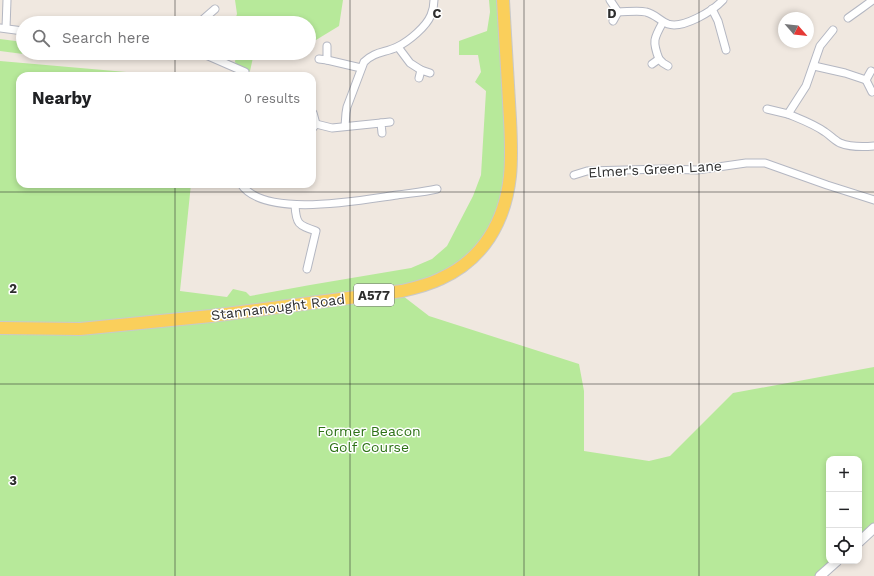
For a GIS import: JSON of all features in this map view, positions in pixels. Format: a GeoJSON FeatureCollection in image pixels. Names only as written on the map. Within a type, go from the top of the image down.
{"type":"FeatureCollection","features":[{"type":"Feature","properties":{"kind":"main road","name":"Stannanought Road"},"geometry":{"type":"LineString","coordinates":[[0,328],[80,329],[227,314],[402,291],[424,286],[441,279],[458,269],[484,246],[501,215],[507,195],[510,176],[511,152],[503,0]]}},
{"type":"Feature","properties":{"kind":"street"},"geometry":{"type":"LineString","coordinates":[[7,0],[3,28],[16,30]]}},
{"type":"Feature","properties":{"kind":"street"},"geometry":{"type":"LineString","coordinates":[[345,126],[347,107],[364,62],[373,54],[398,46],[413,35],[431,16],[434,8],[434,0]]}},
{"type":"Feature","properties":{"kind":"street"},"geometry":{"type":"LineString","coordinates":[[610,0],[618,12]]}},
{"type":"Feature","properties":{"kind":"street"},"geometry":{"type":"LineString","coordinates":[[618,12],[646,12],[663,22],[673,25],[684,24],[712,9],[723,0]]}},
{"type":"Feature","properties":{"kind":"street"},"geometry":{"type":"LineString","coordinates":[[848,18],[872,0]]}},
{"type":"Feature","properties":{"kind":"street"},"geometry":{"type":"LineString","coordinates":[[712,9],[720,25],[726,50]]}},
{"type":"Feature","properties":{"kind":"street"},"geometry":{"type":"LineString","coordinates":[[208,16],[215,10]]}},
{"type":"Feature","properties":{"kind":"street"},"geometry":{"type":"LineString","coordinates":[[613,21],[618,12]]}},
{"type":"Feature","properties":{"kind":"street"},"geometry":{"type":"LineString","coordinates":[[663,22],[654,39],[656,62],[668,66]]}},
{"type":"Feature","properties":{"kind":"street"},"geometry":{"type":"LineString","coordinates":[[788,114],[806,86],[820,46],[833,30]]}},
{"type":"Feature","properties":{"kind":"street"},"geometry":{"type":"LineString","coordinates":[[327,46],[323,59],[361,68]]}},
{"type":"Feature","properties":{"kind":"street"},"geometry":{"type":"LineString","coordinates":[[398,46],[410,63],[421,70],[430,72]]}},
{"type":"Feature","properties":{"kind":"street"},"geometry":{"type":"LineString","coordinates":[[217,60],[245,72]]}},
{"type":"Feature","properties":{"kind":"street"},"geometry":{"type":"LineString","coordinates":[[814,66],[845,73],[866,80],[872,92]]}},
{"type":"Feature","properties":{"kind":"street"},"geometry":{"type":"LineString","coordinates":[[419,78],[421,70]]}},
{"type":"Feature","properties":{"kind":"street"},"geometry":{"type":"LineString","coordinates":[[866,80],[871,71]]}},
{"type":"Feature","properties":{"kind":"street"},"geometry":{"type":"LineString","coordinates":[[767,109],[788,114],[816,126],[839,142],[848,146],[874,146]]}},
{"type":"Feature","properties":{"kind":"street"},"geometry":{"type":"LineString","coordinates":[[316,126],[332,128],[390,122]]}},
{"type":"Feature","properties":{"kind":"street"},"geometry":{"type":"LineString","coordinates":[[381,123],[382,133]]}},
{"type":"Feature","properties":{"kind":"street","name":"Elmer's Green Lane"},"geometry":{"type":"LineString","coordinates":[[574,175],[587,171],[664,169],[697,170],[746,163],[765,163],[874,200]]}},
{"type":"Feature","properties":{"kind":"street"},"geometry":{"type":"LineString","coordinates":[[243,188],[263,200],[316,205],[437,190]]}},
{"type":"Feature","properties":{"kind":"street"},"geometry":{"type":"LineString","coordinates":[[294,204],[298,221],[303,227],[316,231],[307,269]]}},
{"type":"Feature","properties":{"kind":"street"},"geometry":{"type":"LineString","coordinates":[[862,539],[874,528]]}},
{"type":"Feature","properties":{"kind":"street"},"geometry":{"type":"LineString","coordinates":[[820,576],[834,564]]}},
{"type":"Feature","properties":{"kind":"green space"},"geometry":{"type":"Polygon","coordinates":[[[235,0],[343,0],[339,26],[316,40],[316,16],[236,16],[235,0]]]}},
{"type":"Feature","properties":{"kind":"green space","name":"Former Beacon Golf Course"},"geometry":{"type":"Polygon","coordinates":[[[489,0],[497,0],[504,88],[507,159],[497,215],[475,253],[439,278],[191,323],[307,310],[403,296],[429,316],[579,364],[584,391],[584,451],[649,461],[670,456],[733,393],[874,367],[874,528],[862,539],[862,456],[826,456],[826,564],[834,564],[820,576],[0,576],[0,61],[126,72],[16,72],[16,188],[191,188],[180,291],[227,297],[233,289],[246,292],[250,296],[411,268],[432,259],[447,246],[473,196],[481,175],[486,91],[475,82],[481,72],[478,55],[459,55],[459,41],[487,31],[490,12],[489,0]]]}},
{"type":"Feature","properties":{"kind":"green space"},"geometry":{"type":"Polygon","coordinates":[[[0,39],[16,41],[16,53],[0,51],[0,39]]]}},
{"type":"Feature","properties":{"kind":"green space"},"geometry":{"type":"Polygon","coordinates":[[[235,60],[252,60],[250,71],[240,69],[235,60]]]}}]}
